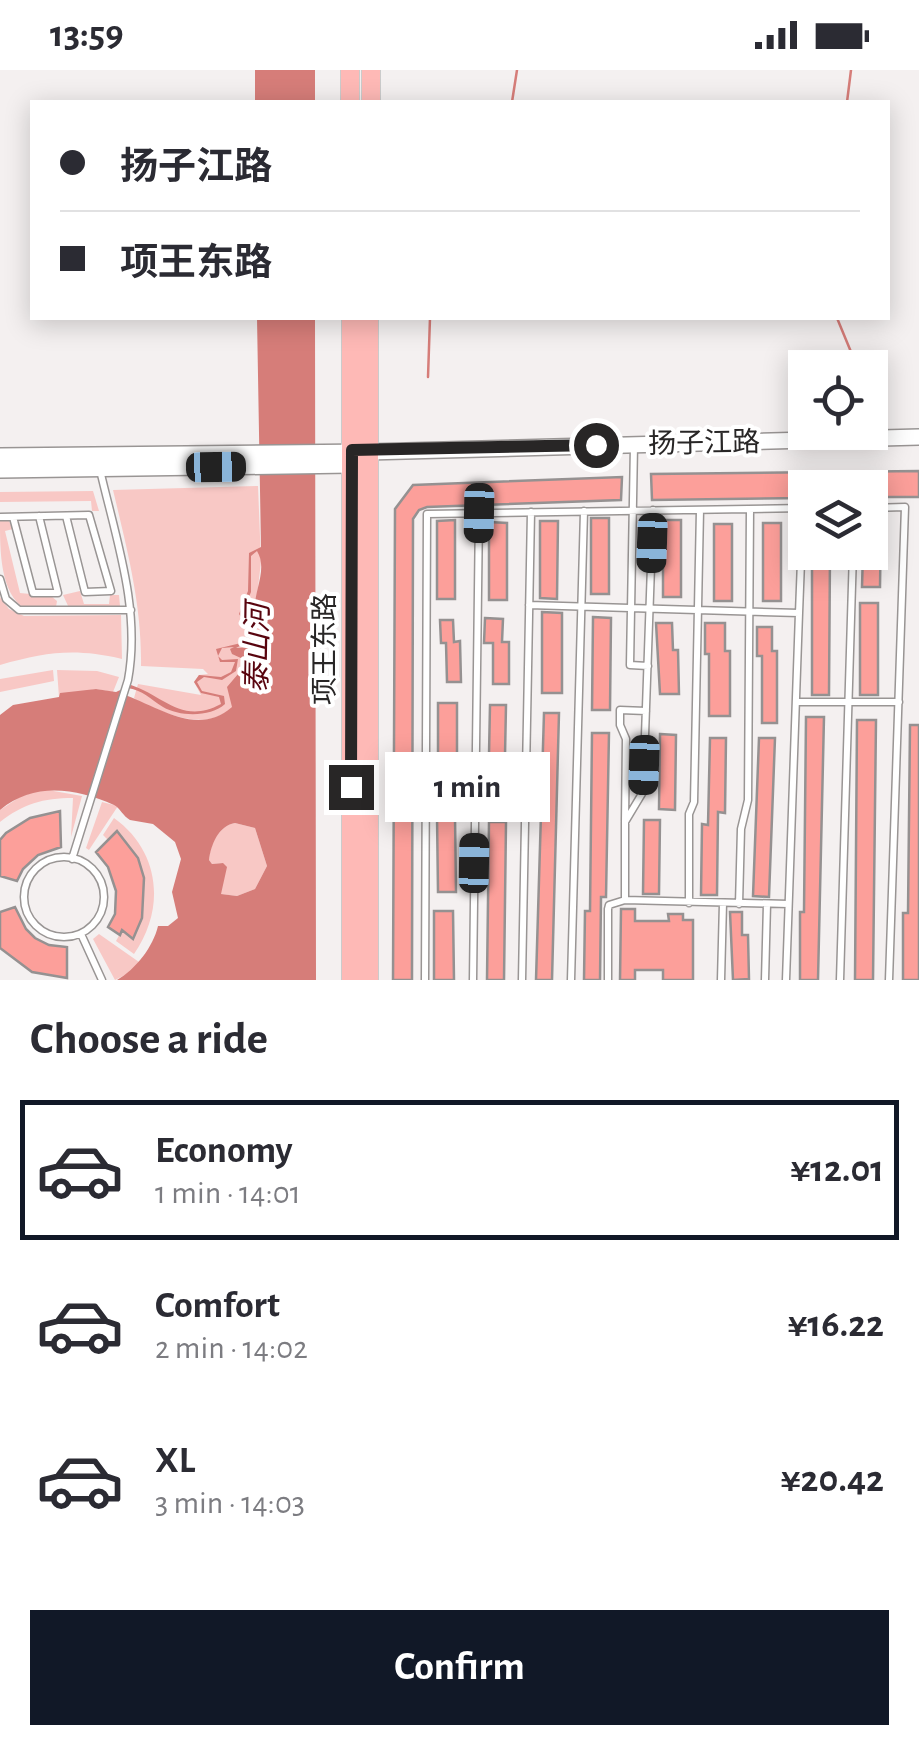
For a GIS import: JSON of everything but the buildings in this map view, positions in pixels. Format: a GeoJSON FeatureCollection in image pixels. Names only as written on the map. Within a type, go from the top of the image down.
{"type":"FeatureCollection","features":[{"type":"Feature","properties":{"kind":"main road"},"geometry":{"type":"LineString","coordinates":[[350,70],[350,100]]}},
{"type":"Feature","properties":{"kind":"main road"},"geometry":{"type":"LineString","coordinates":[[371,100],[372,70]]}},
{"type":"Feature","properties":{"kind":"main road","name":"项王东路"},"geometry":{"type":"LineString","coordinates":[[351,320],[368,980]]}},
{"type":"Feature","properties":{"kind":"main road","name":"项王东路"},"geometry":{"type":"LineString","coordinates":[[351,980],[357,456],[370,320]]}},
{"type":"Feature","properties":{"kind":"street","name":"扬子江路"},"geometry":{"type":"LineString","coordinates":[[0,456],[98,461],[320,458],[919,437]]}},
{"type":"Feature","properties":{"kind":"street","name":"扬子江路"},"geometry":{"type":"LineString","coordinates":[[0,470],[98,461]]}},
{"type":"Feature","properties":{"kind":"lane"},"geometry":{"type":"LineString","coordinates":[[634,444],[630,665],[648,666]]}},
{"type":"Feature","properties":{"kind":"lane"},"geometry":{"type":"LineString","coordinates":[[72,859],[128,680],[134,638],[98,461]]}},
{"type":"Feature","properties":{"kind":"lane"},"geometry":{"type":"LineString","coordinates":[[888,507],[905,507],[889,980]]}},
{"type":"Feature","properties":{"kind":"lane"},"geometry":{"type":"LineString","coordinates":[[425,980],[427,514],[788,508]]}},
{"type":"Feature","properties":{"kind":"lane"},"geometry":{"type":"LineString","coordinates":[[739,904],[741,829],[748,800],[750,509]]}},
{"type":"Feature","properties":{"kind":"lane"},"geometry":{"type":"LineString","coordinates":[[625,822],[643,792],[653,510]]}},
{"type":"Feature","properties":{"kind":"lane"},"geometry":{"type":"LineString","coordinates":[[689,903],[700,510]]}},
{"type":"Feature","properties":{"kind":"lane"},"geometry":{"type":"LineString","coordinates":[[571,980],[584,511]]}},
{"type":"Feature","properties":{"kind":"lane"},"geometry":{"type":"LineString","coordinates":[[522,980],[531,512]]}},
{"type":"Feature","properties":{"kind":"lane"},"geometry":{"type":"LineString","coordinates":[[473,980],[479,513]]}},
{"type":"Feature","properties":{"kind":"lane"},"geometry":{"type":"LineString","coordinates":[[0,517],[89,515],[111,592],[86,592],[66,516]]}},
{"type":"Feature","properties":{"kind":"lane"},"geometry":{"type":"LineString","coordinates":[[39,516],[64,611]]}},
{"type":"Feature","properties":{"kind":"lane"},"geometry":{"type":"LineString","coordinates":[[13,517],[33,592],[58,593]]}},
{"type":"Feature","properties":{"kind":"lane"},"geometry":{"type":"LineString","coordinates":[[786,980],[802,570]]}},
{"type":"Feature","properties":{"kind":"lane"},"geometry":{"type":"LineString","coordinates":[[840,980],[853,570]]}},
{"type":"Feature","properties":{"kind":"lane"},"geometry":{"type":"LineString","coordinates":[[0,579],[6,599],[19,610],[131,610]]}},
{"type":"Feature","properties":{"kind":"lane"},"geometry":{"type":"LineString","coordinates":[[530,605],[800,613]]}},
{"type":"Feature","properties":{"kind":"lane"},"geometry":{"type":"LineString","coordinates":[[796,702],[898,702]]}},
{"type":"Feature","properties":{"kind":"lane"},"geometry":{"type":"LineString","coordinates":[[625,900],[626,739],[620,710],[646,710]]}},
{"type":"Feature","properties":{"kind":"lane"},"geometry":{"type":"LineString","coordinates":[[72,859],[89,866],[103,889],[100,915],[81,934],[56,937],[34,924],[24,900],[25,887],[40,866],[51,860],[72,859]]}},
{"type":"Feature","properties":{"kind":"lane"},"geometry":{"type":"LineString","coordinates":[[608,980],[609,905],[625,900],[788,904]]}},
{"type":"Feature","properties":{"kind":"lane"},"geometry":{"type":"LineString","coordinates":[[721,980],[723,904]]}},
{"type":"Feature","properties":{"kind":"lane"},"geometry":{"type":"LineString","coordinates":[[765,980],[766,904]]}},
{"type":"Feature","properties":{"kind":"lane"},"geometry":{"type":"LineString","coordinates":[[81,934],[100,976]]}},
{"type":"Feature","properties":{"kind":"shaded area"},"geometry":{"type":"Polygon","coordinates":[[[258,486],[261,562],[255,613],[262,625],[260,635],[249,647],[236,648],[244,667],[235,681],[232,708],[210,719],[198,720],[138,701],[134,698],[138,684],[201,695],[194,682],[199,675],[208,674],[203,669],[141,666],[136,599],[113,490],[258,486]]]}},
{"type":"Feature","properties":{"kind":"shaded area"},"geometry":{"type":"Polygon","coordinates":[[[93,491],[99,511],[92,511],[91,501],[0,502],[0,492],[93,491]]]}},
{"type":"Feature","properties":{"kind":"shaded area"},"geometry":{"type":"Polygon","coordinates":[[[0,521],[9,521],[13,529],[5,531],[20,593],[51,596],[57,601],[56,607],[25,609],[11,593],[3,570],[0,521]]]}},
{"type":"Feature","properties":{"kind":"shaded area"},"geometry":{"type":"Polygon","coordinates":[[[80,591],[84,604],[109,604],[110,595],[119,595],[120,606],[69,608],[63,595],[80,591]]]}},
{"type":"Feature","properties":{"kind":"shaded area"},"geometry":{"type":"Polygon","coordinates":[[[0,597],[9,609],[24,616],[121,615],[122,659],[61,653],[0,665],[0,597]]]}},
{"type":"Feature","properties":{"kind":"shaded area"},"geometry":{"type":"Polygon","coordinates":[[[53,670],[54,681],[0,692],[0,679],[53,670]]]}},
{"type":"Feature","properties":{"kind":"shaded area"},"geometry":{"type":"Polygon","coordinates":[[[57,670],[97,671],[119,677],[113,692],[96,689],[59,697],[57,670]]]}},
{"type":"Feature","properties":{"kind":"shaded area"},"geometry":{"type":"Polygon","coordinates":[[[42,789],[82,796],[71,837],[73,798],[34,803],[0,822],[0,810],[42,789]]]}},
{"type":"Feature","properties":{"kind":"shaded area"},"geometry":{"type":"Polygon","coordinates":[[[102,802],[118,806],[89,850],[86,848],[102,802]]]}},
{"type":"Feature","properties":{"kind":"shaded area"},"geometry":{"type":"Polygon","coordinates":[[[114,818],[141,847],[153,881],[151,918],[134,954],[116,941],[122,930],[133,939],[142,910],[143,882],[135,856],[117,831],[108,840],[103,835],[114,818]]]}},
{"type":"Feature","properties":{"kind":"shaded area"},"geometry":{"type":"Polygon","coordinates":[[[235,823],[255,828],[267,866],[255,889],[237,896],[220,894],[223,863],[212,864],[209,860],[216,837],[235,823]]]}},
{"type":"Feature","properties":{"kind":"shaded area"},"geometry":{"type":"Polygon","coordinates":[[[99,934],[139,962],[131,972],[115,980],[93,939],[99,934]]]}},
{"type":"Feature","properties":{"kind":"water"},"geometry":{"type":"Polygon","coordinates":[[[255,70],[315,70],[315,100],[255,100],[255,70]]]}},
{"type":"Feature","properties":{"kind":"water","name":"泰山河"},"geometry":{"type":"Polygon","coordinates":[[[257,320],[315,320],[316,980],[117,980],[143,957],[158,926],[168,926],[178,918],[172,892],[181,859],[175,842],[153,824],[130,820],[114,805],[70,792],[27,795],[0,810],[0,715],[13,705],[59,697],[60,693],[96,689],[116,692],[131,685],[184,710],[207,710],[221,704],[219,697],[201,693],[194,682],[199,675],[221,677],[231,672],[235,662],[220,662],[218,656],[216,649],[241,643],[251,632],[239,614],[248,591],[249,553],[261,547],[257,320]],[[257,551],[251,556],[251,592],[243,611],[253,632],[249,640],[236,648],[249,647],[261,630],[255,602],[261,572],[257,551]],[[234,647],[222,648],[218,656],[222,660],[238,659],[236,671],[222,680],[204,677],[197,682],[202,691],[224,696],[225,704],[219,708],[195,714],[178,713],[138,691],[127,688],[122,694],[177,716],[205,720],[219,716],[232,707],[227,687],[244,667],[243,659],[232,654],[230,649],[234,647]],[[235,823],[216,837],[209,860],[227,867],[221,894],[237,896],[255,889],[267,866],[255,828],[235,823]]]}},
{"type":"Feature","properties":{"kind":"waterway"},"geometry":{"type":"LineString","coordinates":[[512,100],[517,70]]}},
{"type":"Feature","properties":{"kind":"waterway"},"geometry":{"type":"LineString","coordinates":[[847,100],[851,70]]}},
{"type":"Feature","properties":{"kind":"waterway"},"geometry":{"type":"LineString","coordinates":[[428,377],[430,320]]}},
{"type":"Feature","properties":{"kind":"waterway"},"geometry":{"type":"LineString","coordinates":[[838,320],[850,350]]}},
{"type":"Feature","properties":{"kind":"route"},"geometry":{"type":"LineString","coordinates":[[351,787],[352,450],[596,445]]}}]}
